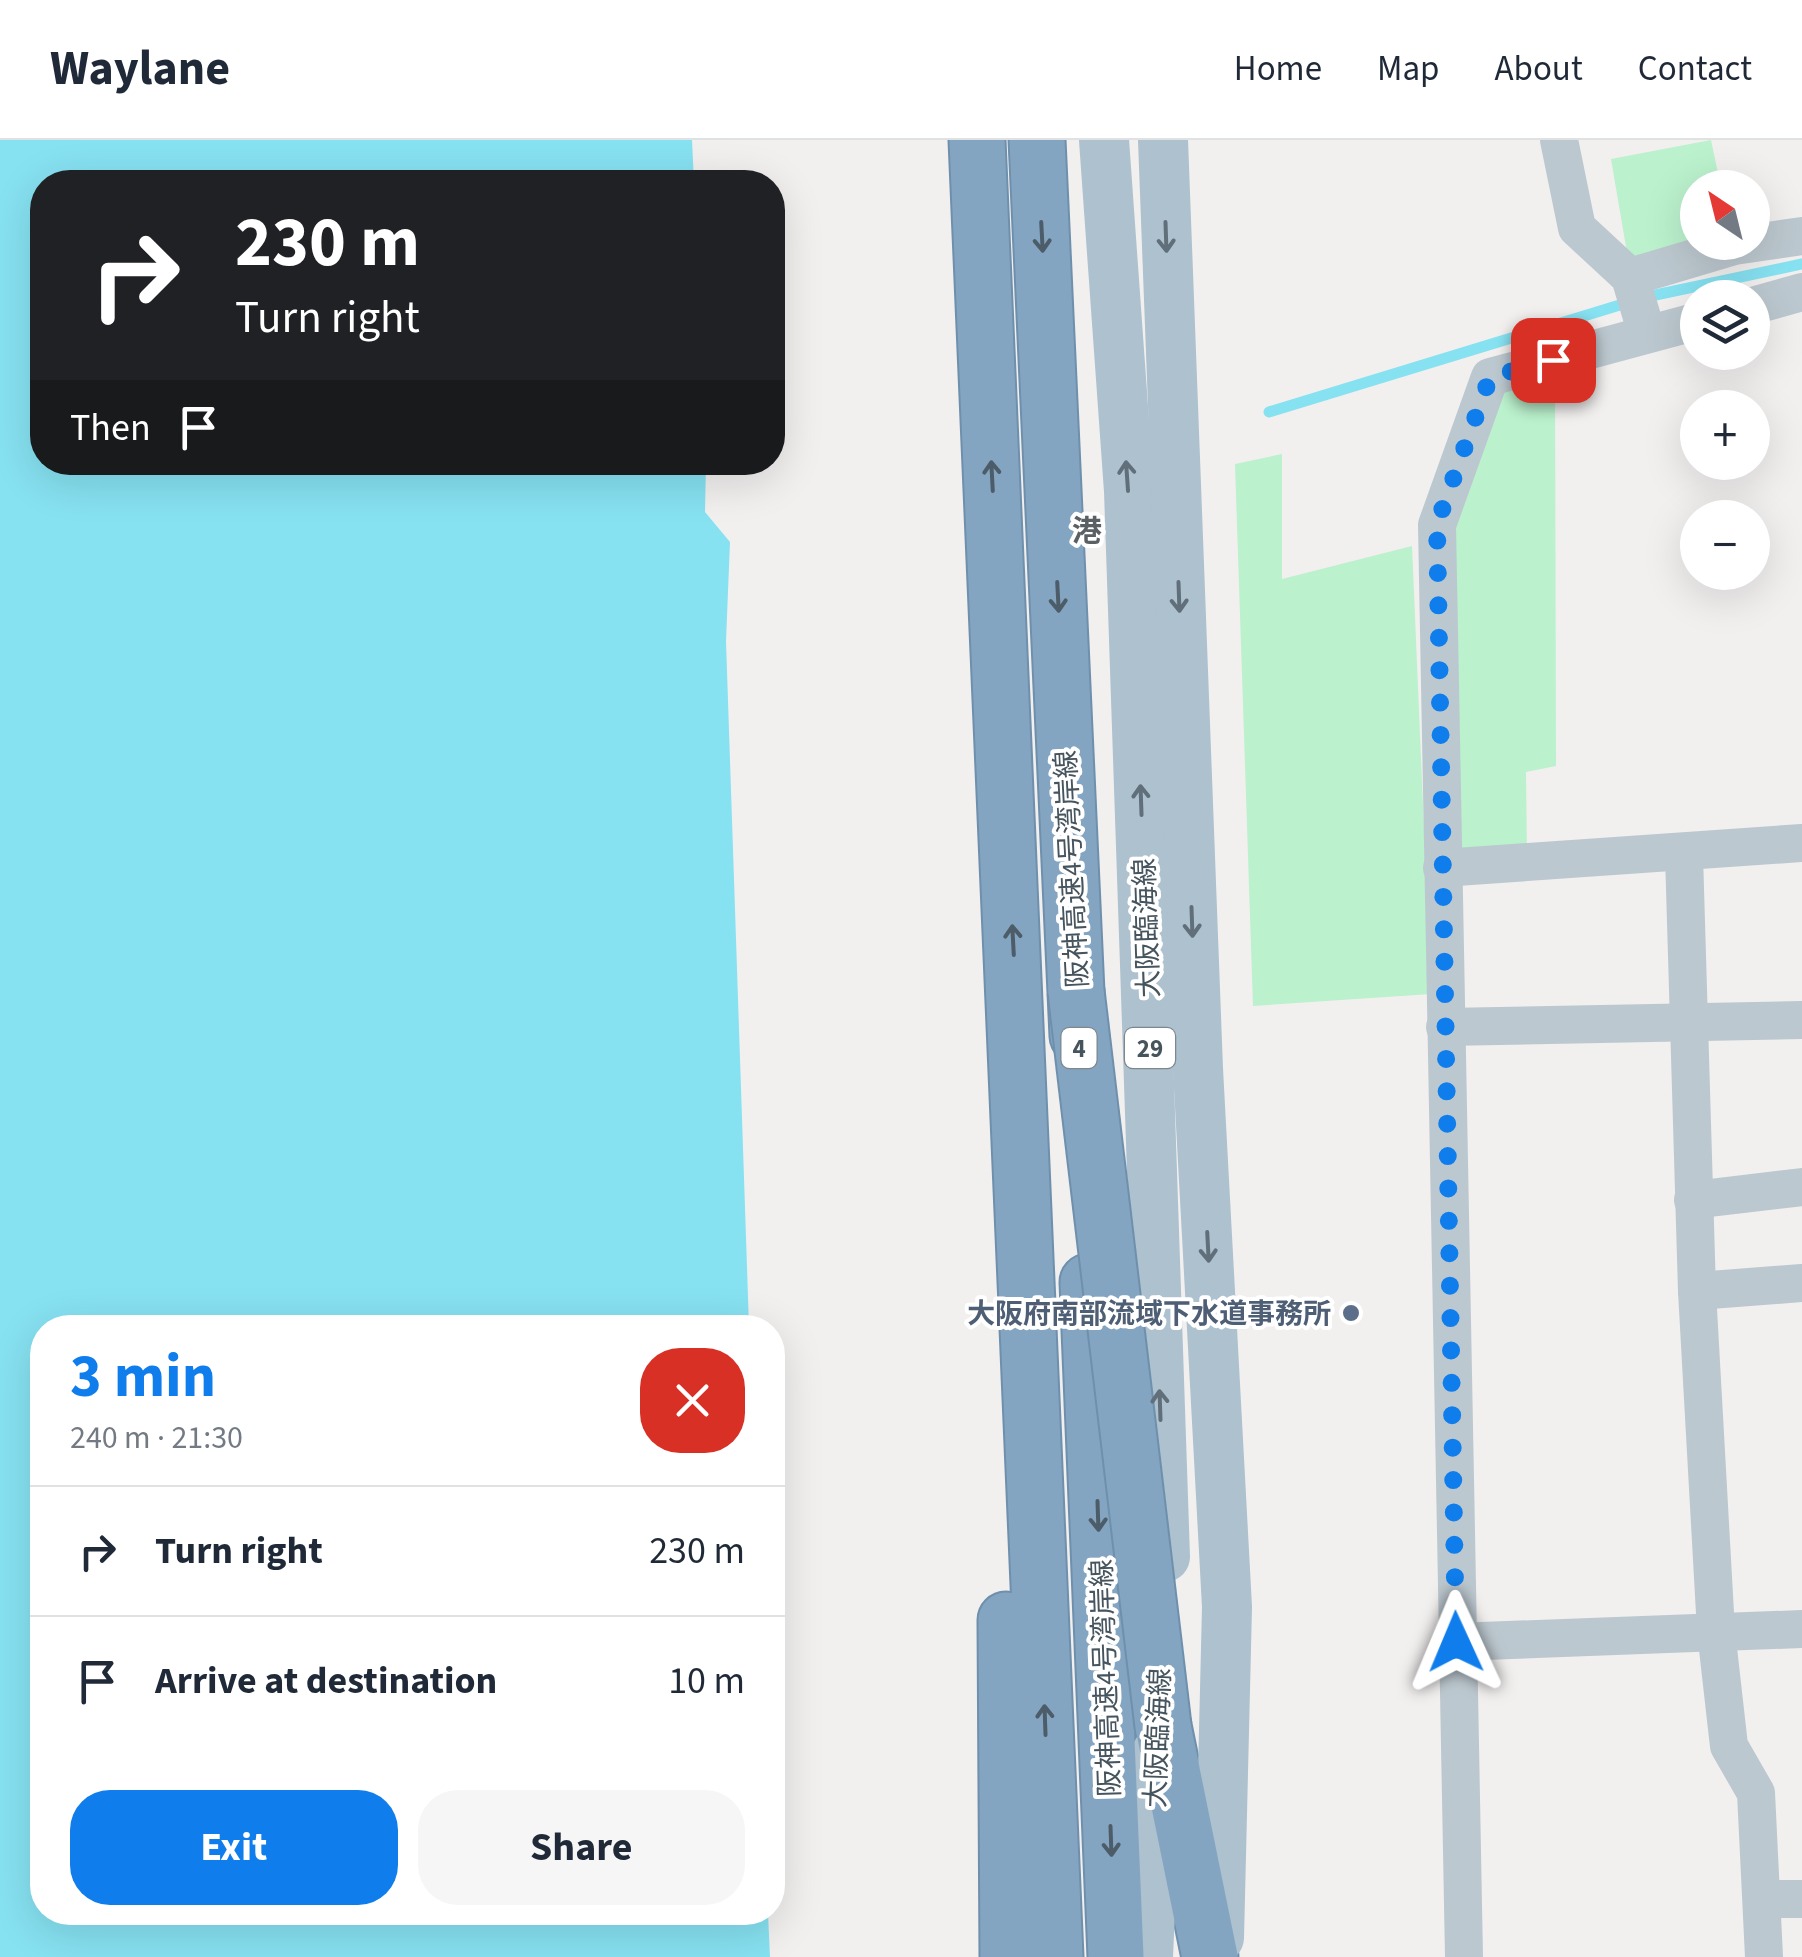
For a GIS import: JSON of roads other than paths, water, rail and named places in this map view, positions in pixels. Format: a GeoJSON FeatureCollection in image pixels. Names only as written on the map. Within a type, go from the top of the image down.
{"type":"FeatureCollection","features":[{"type":"Feature","properties":{"kind":"highway"},"geometry":{"type":"LineString","coordinates":[[977,140],[1054,1957]]}},
{"type":"Feature","properties":{"kind":"highway","name":"阪神高速4号湾岸線"},"geometry":{"type":"LineString","coordinates":[[1038,140],[1116,1957]]}},
{"type":"Feature","properties":{"kind":"highway"},"geometry":{"type":"LineString","coordinates":[[1076,992],[1163,1726],[1210,1957]]}},
{"type":"Feature","properties":{"kind":"highway"},"geometry":{"type":"LineString","coordinates":[[1008,1957],[1006,1614],[1016,998]]}},
{"type":"Feature","properties":{"kind":"main road","name":"大阪臨海線"},"geometry":{"type":"LineString","coordinates":[[1104,140],[1131,550],[1165,1566],[1148,1957]]}},
{"type":"Feature","properties":{"kind":"main road","name":"大阪臨海線"},"geometry":{"type":"LineString","coordinates":[[1163,140],[1198,1069],[1227,1607],[1218,1957]]}},
{"type":"Feature","properties":{"kind":"street"},"geometry":{"type":"LineString","coordinates":[[1560,140],[1577,228],[1630,277],[1648,334]]}},
{"type":"Feature","properties":{"kind":"street"},"geometry":{"type":"LineString","coordinates":[[1630,277],[1734,246],[1802,236]]}},
{"type":"Feature","properties":{"kind":"street"},"geometry":{"type":"LineString","coordinates":[[1770,301],[1802,292]]}},
{"type":"Feature","properties":{"kind":"street"},"geometry":{"type":"LineString","coordinates":[[1464,1957],[1437,524],[1490,377],[1680,325]]}},
{"type":"Feature","properties":{"kind":"street"},"geometry":{"type":"LineString","coordinates":[[1442,868],[1802,843]]}},
{"type":"Feature","properties":{"kind":"street"},"geometry":{"type":"LineString","coordinates":[[1684,854],[1697,1291],[1716,1630],[1729,1746],[1756,1793],[1764,1957]]}},
{"type":"Feature","properties":{"kind":"street"},"geometry":{"type":"LineString","coordinates":[[1445,1027],[1802,1020]]}},
{"type":"Feature","properties":{"kind":"street"},"geometry":{"type":"LineString","coordinates":[[1694,1200],[1802,1187]]}},
{"type":"Feature","properties":{"kind":"street"},"geometry":{"type":"LineString","coordinates":[[1697,1291],[1802,1282]]}},
{"type":"Feature","properties":{"kind":"street"},"geometry":{"type":"LineString","coordinates":[[1456,1642],[1802,1628]]}},
{"type":"Feature","properties":{"kind":"street"},"geometry":{"type":"LineString","coordinates":[[1763,1899],[1802,1898]]}},
{"type":"Feature","properties":{"kind":"water"},"geometry":{"type":"Polygon","coordinates":[[[0,140],[692,140],[693,170],[30,170],[30,475],[706,475],[705,512],[730,542],[726,641],[749,1315],[30,1315],[30,1925],[769,1925],[770,1957],[0,1957],[0,140]]]}},
{"type":"Feature","properties":{"kind":"waterway"},"geometry":{"type":"LineString","coordinates":[[1269,412],[1646,297],[1802,264]]}},
{"type":"Feature","properties":{"kind":"place","name":"大阪府南部流域下水道事務所"},"geometry":{"type":"Point","coordinates":[1351,1313]}},
{"type":"Feature","properties":{"kind":"district","name":"港"},"geometry":{"type":"Point","coordinates":[1087,531]}}]}
